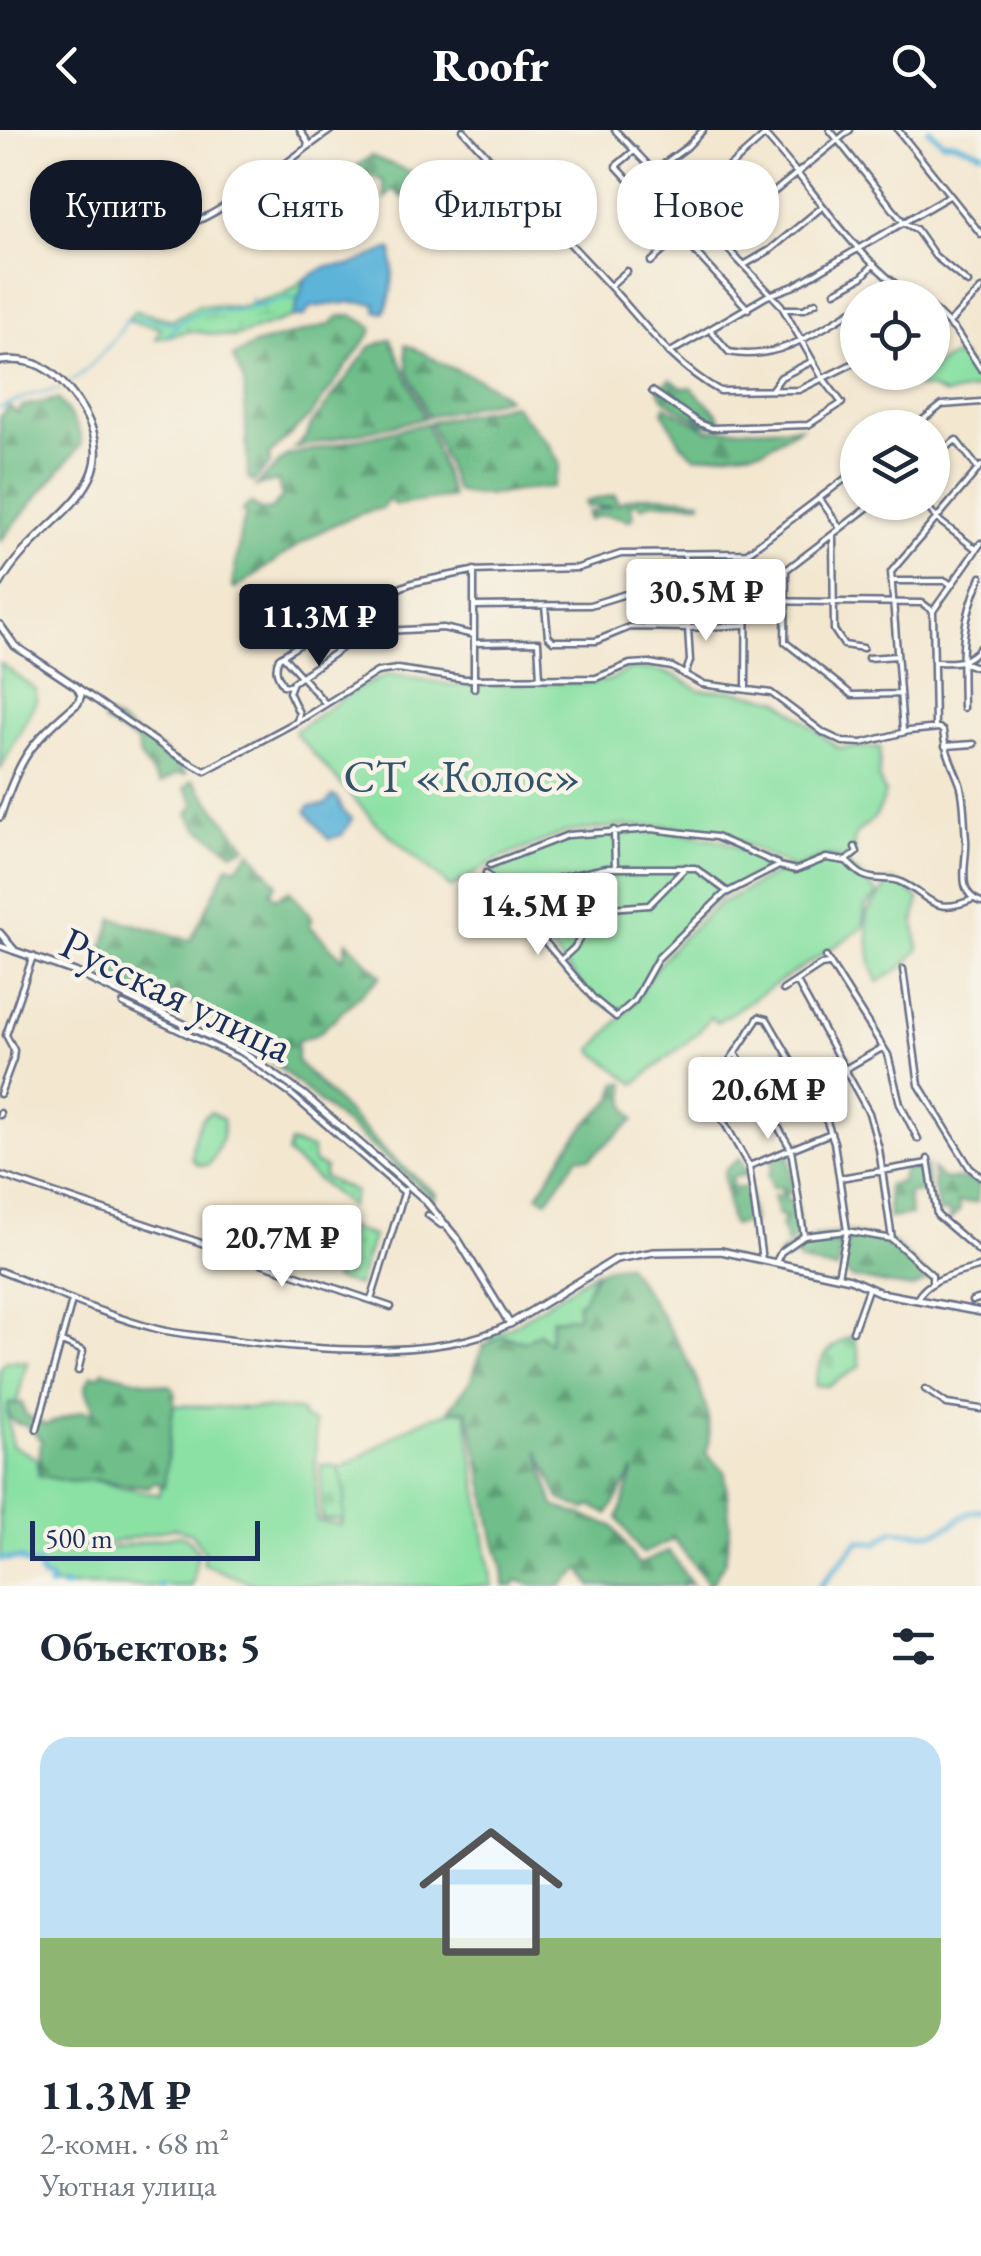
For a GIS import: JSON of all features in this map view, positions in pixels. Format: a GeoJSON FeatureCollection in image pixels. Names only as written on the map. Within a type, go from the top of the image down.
{"type":"FeatureCollection","features":[{"type":"Feature","properties":{"kind":"street"},"geometry":{"type":"LineString","coordinates":[[300,130],[307,146]]}},
{"type":"Feature","properties":{"kind":"street"},"geometry":{"type":"LineString","coordinates":[[202,218],[332,130]]}},
{"type":"Feature","properties":{"kind":"street"},"geometry":{"type":"LineString","coordinates":[[463,130],[669,354],[720,391],[799,390],[840,369]]}},
{"type":"Feature","properties":{"kind":"street"},"geometry":{"type":"LineString","coordinates":[[615,130],[644,160]]}},
{"type":"Feature","properties":{"kind":"street"},"geometry":{"type":"LineString","coordinates":[[669,160],[703,130]]}},
{"type":"Feature","properties":{"kind":"street"},"geometry":{"type":"LineString","coordinates":[[760,130],[794,174],[890,280]]}},
{"type":"Feature","properties":{"kind":"street"},"geometry":{"type":"LineString","coordinates":[[830,130],[904,222],[916,229],[935,256],[968,283]]}},
{"type":"Feature","properties":{"kind":"street"},"geometry":{"type":"LineString","coordinates":[[779,188],[850,130]]}},
{"type":"Feature","properties":{"kind":"street"},"geometry":{"type":"LineString","coordinates":[[898,130],[981,234]]}},
{"type":"Feature","properties":{"kind":"street"},"geometry":{"type":"LineString","coordinates":[[737,160],[765,135]]}},
{"type":"Feature","properties":{"kind":"street"},"geometry":{"type":"LineString","coordinates":[[307,139],[315,141]]}},
{"type":"Feature","properties":{"kind":"street"},"geometry":{"type":"LineString","coordinates":[[623,160],[635,150]]}},
{"type":"Feature","properties":{"kind":"street"},"geometry":{"type":"LineString","coordinates":[[669,354],[950,196]]}},
{"type":"Feature","properties":{"kind":"street"},"geometry":{"type":"LineString","coordinates":[[744,265],[770,250],[822,206]]}},
{"type":"Feature","properties":{"kind":"street"},"geometry":{"type":"LineString","coordinates":[[651,262],[664,250]]}},
{"type":"Feature","properties":{"kind":"street"},"geometry":{"type":"LineString","coordinates":[[693,250],[748,310]]}},
{"type":"Feature","properties":{"kind":"street"},"geometry":{"type":"LineString","coordinates":[[652,391],[699,424],[712,428],[808,424],[842,403],[822,377],[784,309],[730,250]]}},
{"type":"Feature","properties":{"kind":"street"},"geometry":{"type":"LineString","coordinates":[[835,292],[874,264]]}},
{"type":"Feature","properties":{"kind":"street"},"geometry":{"type":"LineString","coordinates":[[610,286],[627,271]]}},
{"type":"Feature","properties":{"kind":"street"},"geometry":{"type":"LineString","coordinates":[[981,289],[950,323],[981,369]]}},
{"type":"Feature","properties":{"kind":"street"},"geometry":{"type":"LineString","coordinates":[[784,309],[804,309],[816,302]]}},
{"type":"Feature","properties":{"kind":"street"},"geometry":{"type":"LineString","coordinates":[[711,331],[723,349],[737,354],[769,353],[840,317]]}},
{"type":"Feature","properties":{"kind":"street"},"geometry":{"type":"LineString","coordinates":[[0,360],[30,360],[53,373],[90,420],[98,453],[87,482],[0,584]]}},
{"type":"Feature","properties":{"kind":"street"},"geometry":{"type":"LineString","coordinates":[[771,391],[781,378],[812,360]]}},
{"type":"Feature","properties":{"kind":"street"},"geometry":{"type":"LineString","coordinates":[[935,410],[942,405],[981,402]]}},
{"type":"Feature","properties":{"kind":"street"},"geometry":{"type":"LineString","coordinates":[[950,444],[956,440],[979,467],[950,503]]}},
{"type":"Feature","properties":{"kind":"street"},"geometry":{"type":"LineString","coordinates":[[290,686],[283,685],[275,667],[283,656],[378,595],[412,583],[474,570],[578,568],[621,554],[747,553],[840,484]]}},
{"type":"Feature","properties":{"kind":"street"},"geometry":{"type":"LineString","coordinates":[[820,499],[840,529]]}},
{"type":"Feature","properties":{"kind":"street"},"geometry":{"type":"LineString","coordinates":[[852,520],[786,570],[785,642],[852,694],[899,694]]}},
{"type":"Feature","properties":{"kind":"street"},"geometry":{"type":"LineString","coordinates":[[904,733],[890,572],[936,520]]}},
{"type":"Feature","properties":{"kind":"street"},"geometry":{"type":"LineString","coordinates":[[938,520],[976,549]]}},
{"type":"Feature","properties":{"kind":"street"},"geometry":{"type":"LineString","coordinates":[[833,535],[837,637],[844,645],[863,648]]}},
{"type":"Feature","properties":{"kind":"street"},"geometry":{"type":"LineString","coordinates":[[935,727],[933,611],[981,542]]}},
{"type":"Feature","properties":{"kind":"street"},"geometry":{"type":"LineString","coordinates":[[746,688],[747,553]]}},
{"type":"Feature","properties":{"kind":"street"},"geometry":{"type":"LineString","coordinates":[[685,556],[690,661],[685,674]]}},
{"type":"Feature","properties":{"kind":"street"},"geometry":{"type":"LineString","coordinates":[[474,570],[474,688]]}},
{"type":"Feature","properties":{"kind":"street"},"geometry":{"type":"LineString","coordinates":[[962,708],[968,606],[981,576]]}},
{"type":"Feature","properties":{"kind":"street"},"geometry":{"type":"LineString","coordinates":[[891,581],[950,584]]}},
{"type":"Feature","properties":{"kind":"street"},"geometry":{"type":"LineString","coordinates":[[474,606],[590,605],[632,592],[745,592]]}},
{"type":"Feature","properties":{"kind":"street"},"geometry":{"type":"LineString","coordinates":[[744,601],[922,602],[933,611]]}},
{"type":"Feature","properties":{"kind":"street"},"geometry":{"type":"LineString","coordinates":[[545,606],[551,640],[596,641],[630,627],[744,626]]}},
{"type":"Feature","properties":{"kind":"street"},"geometry":{"type":"LineString","coordinates":[[0,625],[26,654],[202,770],[225,762],[384,670],[474,678],[596,678],[641,663],[672,667],[702,684],[778,696],[824,732],[844,742],[862,743],[935,727],[944,731],[945,746],[961,788],[966,844],[964,886],[973,899],[981,902]]}},
{"type":"Feature","properties":{"kind":"street"},"geometry":{"type":"LineString","coordinates":[[297,721],[298,714],[288,692],[290,686],[365,632],[442,628],[474,635]]}},
{"type":"Feature","properties":{"kind":"street"},"geometry":{"type":"LineString","coordinates":[[474,643],[535,641],[539,645],[540,678]]}},
{"type":"Feature","properties":{"kind":"street"},"geometry":{"type":"LineString","coordinates":[[962,662],[981,647]]}},
{"type":"Feature","properties":{"kind":"street"},"geometry":{"type":"LineString","coordinates":[[283,656],[326,704]]}},
{"type":"Feature","properties":{"kind":"street"},"geometry":{"type":"LineString","coordinates":[[868,658],[897,656]]}},
{"type":"Feature","properties":{"kind":"street"},"geometry":{"type":"LineString","coordinates":[[935,662],[962,662],[981,669]]}},
{"type":"Feature","properties":{"kind":"street"},"geometry":{"type":"LineString","coordinates":[[77,687],[81,694],[78,703]]}},
{"type":"Feature","properties":{"kind":"street"},"geometry":{"type":"LineString","coordinates":[[0,817],[15,772],[28,750],[45,730],[89,696]]}},
{"type":"Feature","properties":{"kind":"street"},"geometry":{"type":"LineString","coordinates":[[945,746],[974,744]]}},
{"type":"Feature","properties":{"kind":"street"},"geometry":{"type":"LineString","coordinates":[[490,865],[560,837],[658,829],[710,836],[796,870],[826,858],[846,861],[861,875],[894,880],[932,903],[958,905],[973,899]]}},
{"type":"Feature","properties":{"kind":"street"},"geometry":{"type":"LineString","coordinates":[[614,830],[615,868]]}},
{"type":"Feature","properties":{"kind":"street"},"geometry":{"type":"LineString","coordinates":[[846,861],[857,852],[855,847]]}},
{"type":"Feature","properties":{"kind":"street"},"geometry":{"type":"LineString","coordinates":[[486,873],[594,998],[618,1016],[634,1001],[658,958],[728,892],[782,866]]}},
{"type":"Feature","properties":{"kind":"street"},"geometry":{"type":"LineString","coordinates":[[562,960],[598,909],[649,905],[686,867]]}},
{"type":"Feature","properties":{"kind":"street"},"geometry":{"type":"LineString","coordinates":[[510,899],[526,889],[560,878],[615,868],[695,868],[728,892]]}},
{"type":"Feature","properties":{"kind":"street"},"geometry":{"type":"LineString","coordinates":[[0,934],[15,951]]}},
{"type":"Feature","properties":{"kind":"street"},"geometry":{"type":"LineString","coordinates":[[0,946],[32,956]]}},
{"type":"Feature","properties":{"kind":"street","name":"Русская улица"},"geometry":{"type":"LineString","coordinates":[[0,1094],[14,1050],[6,1036],[32,956],[76,972],[242,1052],[303,1094],[408,1184],[447,1225],[510,1324]]}},
{"type":"Feature","properties":{"kind":"street"},"geometry":{"type":"LineString","coordinates":[[826,957],[888,1055],[900,1104],[918,1138]]}},
{"type":"Feature","properties":{"kind":"street"},"geometry":{"type":"LineString","coordinates":[[783,990],[828,964]]}},
{"type":"Feature","properties":{"kind":"street"},"geometry":{"type":"LineString","coordinates":[[904,969],[919,1085],[970,1168],[981,1177]]}},
{"type":"Feature","properties":{"kind":"street"},"geometry":{"type":"LineString","coordinates":[[797,982],[869,1113],[883,1170],[892,1239]]}},
{"type":"Feature","properties":{"kind":"street"},"geometry":{"type":"LineString","coordinates":[[123,1004],[250,1066],[292,1095],[404,1192]]}},
{"type":"Feature","properties":{"kind":"street"},"geometry":{"type":"LineString","coordinates":[[762,1260],[749,1166],[708,1092],[762,1016],[831,1133],[847,1231],[838,1276]]}},
{"type":"Feature","properties":{"kind":"street"},"geometry":{"type":"LineString","coordinates":[[808,1090],[883,1047]]}},
{"type":"Feature","properties":{"kind":"street"},"geometry":{"type":"LineString","coordinates":[[735,1053],[791,1149],[804,1236]]}},
{"type":"Feature","properties":{"kind":"street"},"geometry":{"type":"LineString","coordinates":[[749,1166],[831,1133]]}},
{"type":"Feature","properties":{"kind":"street"},"geometry":{"type":"LineString","coordinates":[[840,1178],[928,1161],[937,1215],[981,1253]]}},
{"type":"Feature","properties":{"kind":"street"},"geometry":{"type":"LineString","coordinates":[[0,1175],[390,1307]]}},
{"type":"Feature","properties":{"kind":"street"},"geometry":{"type":"LineString","coordinates":[[371,1300],[408,1184]]}},
{"type":"Feature","properties":{"kind":"street"},"geometry":{"type":"LineString","coordinates":[[428,1215],[447,1225]]}},
{"type":"Feature","properties":{"kind":"street"},"geometry":{"type":"LineString","coordinates":[[776,1262],[780,1252],[804,1236],[847,1231],[892,1239],[932,1275],[932,1284]]}},
{"type":"Feature","properties":{"kind":"street"},"geometry":{"type":"LineString","coordinates":[[0,1271],[158,1330],[280,1345],[400,1350],[483,1334],[510,1324],[598,1268],[628,1256],[703,1249],[838,1276],[868,1289],[981,1312]]}},
{"type":"Feature","properties":{"kind":"street"},"geometry":{"type":"LineString","coordinates":[[917,1300],[920,1292],[932,1284],[981,1266]]}},
{"type":"Feature","properties":{"kind":"street"},"geometry":{"type":"LineString","coordinates":[[853,1331],[868,1289]]}},
{"type":"Feature","properties":{"kind":"street"},"geometry":{"type":"LineString","coordinates":[[972,1301],[981,1298]]}},
{"type":"Feature","properties":{"kind":"street"},"geometry":{"type":"LineString","coordinates":[[37,1429],[72,1301]]}},
{"type":"Feature","properties":{"kind":"street"},"geometry":{"type":"LineString","coordinates":[[498,1308],[514,1316],[534,1308]]}},
{"type":"Feature","properties":{"kind":"street"},"geometry":{"type":"LineString","coordinates":[[62,1342],[83,1352],[78,1371]]}},
{"type":"Feature","properties":{"kind":"street"},"geometry":{"type":"LineString","coordinates":[[925,1389],[947,1404],[981,1409]]}},
{"type":"Feature","properties":{"kind":"green space"},"geometry":{"type":"Polygon","coordinates":[[[371,156],[399,167],[399,194],[393,189],[385,199],[379,160],[365,160],[371,156]]]}},
{"type":"Feature","properties":{"kind":"green space"},"geometry":{"type":"Polygon","coordinates":[[[305,279],[293,317],[235,337],[190,331],[156,339],[161,328],[126,321],[135,311],[173,320],[199,305],[239,307],[286,293],[305,279]]]}},
{"type":"Feature","properties":{"kind":"green space"},"geometry":{"type":"Polygon","coordinates":[[[352,315],[372,327],[372,331],[312,414],[269,455],[270,464],[253,482],[248,478],[244,382],[233,357],[254,345],[352,315]]]}},
{"type":"Feature","properties":{"kind":"green space"},"geometry":{"type":"Polygon","coordinates":[[[391,339],[425,418],[294,448],[307,436],[311,425],[370,347],[391,339]]]}},
{"type":"Feature","properties":{"kind":"green space"},"geometry":{"type":"Polygon","coordinates":[[[405,345],[487,383],[507,398],[428,417],[408,371],[405,345]]]}},
{"type":"Feature","properties":{"kind":"green space"},"geometry":{"type":"Polygon","coordinates":[[[961,356],[981,388],[945,395],[934,390],[950,390],[950,357],[961,356]]]}},
{"type":"Feature","properties":{"kind":"green space"},"geometry":{"type":"Polygon","coordinates":[[[670,379],[682,388],[692,387],[722,425],[703,424],[664,399],[659,390],[670,379]]]}},
{"type":"Feature","properties":{"kind":"green space"},"geometry":{"type":"Polygon","coordinates":[[[58,399],[77,426],[81,445],[0,541],[0,417],[9,407],[18,413],[22,406],[58,399]]]}},
{"type":"Feature","properties":{"kind":"green space"},"geometry":{"type":"Polygon","coordinates":[[[513,404],[550,446],[560,465],[553,487],[492,494],[456,491],[430,422],[513,404]]]}},
{"type":"Feature","properties":{"kind":"green space"},"geometry":{"type":"Polygon","coordinates":[[[665,406],[709,430],[800,427],[764,449],[696,457],[681,444],[663,412],[665,406]]]}},
{"type":"Feature","properties":{"kind":"green space"},"geometry":{"type":"Polygon","coordinates":[[[427,423],[452,497],[396,505],[388,500],[382,508],[323,530],[235,589],[232,587],[246,515],[242,511],[250,503],[261,510],[271,509],[282,498],[278,481],[256,486],[286,456],[427,423]]]}},
{"type":"Feature","properties":{"kind":"green space"},"geometry":{"type":"Polygon","coordinates":[[[615,495],[618,504],[647,496],[701,503],[651,502],[642,507],[629,504],[634,516],[630,520],[603,516],[588,520],[587,513],[613,506],[586,507],[585,502],[615,495]]]}},
{"type":"Feature","properties":{"kind":"green space"},"geometry":{"type":"Polygon","coordinates":[[[0,663],[36,690],[36,701],[0,770],[0,663]]]}},
{"type":"Feature","properties":{"kind":"green space","name":"СТ «Колос»"},"geometry":{"type":"Polygon","coordinates":[[[629,669],[674,675],[699,690],[734,691],[779,700],[838,748],[880,747],[879,779],[885,793],[876,815],[856,835],[855,852],[845,859],[827,856],[793,868],[722,833],[670,826],[622,826],[566,832],[496,860],[451,888],[376,823],[294,732],[354,690],[389,674],[454,685],[599,682],[629,669]]]}},
{"type":"Feature","properties":{"kind":"green space"},"geometry":{"type":"Polygon","coordinates":[[[109,716],[166,753],[186,774],[176,774],[160,784],[140,757],[137,742],[103,722],[109,716]]]}},
{"type":"Feature","properties":{"kind":"green space"},"geometry":{"type":"Polygon","coordinates":[[[193,780],[246,847],[233,852],[197,827],[188,814],[195,803],[185,788],[193,780]]]}},
{"type":"Feature","properties":{"kind":"green space"},"geometry":{"type":"Polygon","coordinates":[[[664,830],[724,841],[772,864],[696,916],[657,957],[634,999],[623,1008],[612,1008],[594,999],[486,873],[569,837],[664,830]]]}},
{"type":"Feature","properties":{"kind":"green space"},"geometry":{"type":"Polygon","coordinates":[[[251,851],[277,884],[270,892],[276,898],[290,890],[312,918],[310,926],[343,959],[347,941],[381,976],[318,1034],[297,1041],[297,1061],[392,1158],[436,1194],[434,1199],[271,1061],[180,995],[132,987],[95,973],[113,918],[191,940],[228,865],[236,868],[251,851]]]}},
{"type":"Feature","properties":{"kind":"green space"},"geometry":{"type":"Polygon","coordinates":[[[828,858],[850,867],[878,895],[865,907],[863,928],[717,1022],[710,1017],[698,1033],[635,1084],[595,1053],[593,1049],[635,1002],[677,942],[718,905],[785,868],[795,872],[828,858]]]}},
{"type":"Feature","properties":{"kind":"green space"},"geometry":{"type":"Polygon","coordinates":[[[891,881],[919,899],[914,922],[919,949],[903,967],[878,982],[871,965],[866,914],[891,881]]]}},
{"type":"Feature","properties":{"kind":"green space"},"geometry":{"type":"Polygon","coordinates":[[[617,1083],[625,1083],[626,1106],[634,1120],[590,1158],[578,1157],[547,1200],[538,1195],[567,1148],[613,1099],[617,1083]]]}},
{"type":"Feature","properties":{"kind":"green space"},"geometry":{"type":"Polygon","coordinates":[[[211,1112],[223,1119],[222,1137],[212,1161],[199,1165],[192,1159],[194,1139],[202,1120],[211,1112]]]}},
{"type":"Feature","properties":{"kind":"green space"},"geometry":{"type":"Polygon","coordinates":[[[290,1143],[312,1149],[313,1162],[325,1168],[323,1177],[355,1192],[350,1207],[287,1154],[290,1143]]]}},
{"type":"Feature","properties":{"kind":"green space"},"geometry":{"type":"Polygon","coordinates":[[[789,1154],[792,1192],[784,1195],[786,1200],[795,1201],[800,1236],[786,1243],[781,1225],[786,1217],[778,1215],[773,1196],[780,1196],[783,1189],[772,1188],[768,1174],[772,1171],[771,1159],[789,1154]]]}},
{"type":"Feature","properties":{"kind":"green space"},"geometry":{"type":"Polygon","coordinates":[[[740,1158],[747,1175],[731,1177],[733,1188],[748,1188],[753,1222],[733,1225],[724,1176],[725,1170],[740,1158]]]}},
{"type":"Feature","properties":{"kind":"green space"},"geometry":{"type":"Polygon","coordinates":[[[926,1166],[928,1190],[907,1194],[911,1215],[889,1218],[887,1185],[901,1182],[903,1170],[926,1166]]]}},
{"type":"Feature","properties":{"kind":"green space"},"geometry":{"type":"Polygon","coordinates":[[[932,1169],[942,1178],[979,1180],[977,1202],[958,1203],[960,1210],[950,1220],[948,1211],[938,1213],[932,1169]]]}},
{"type":"Feature","properties":{"kind":"green space"},"geometry":{"type":"Polygon","coordinates":[[[349,1228],[373,1236],[357,1286],[334,1279],[349,1228]]]}},
{"type":"Feature","properties":{"kind":"green space"},"geometry":{"type":"Polygon","coordinates":[[[848,1232],[894,1244],[930,1279],[912,1288],[852,1278],[843,1270],[848,1232]]]}},
{"type":"Feature","properties":{"kind":"green space"},"geometry":{"type":"Polygon","coordinates":[[[840,1233],[843,1236],[837,1270],[802,1262],[794,1253],[790,1259],[778,1257],[799,1242],[806,1246],[813,1237],[840,1233]]]}},
{"type":"Feature","properties":{"kind":"green space"},"geometry":{"type":"Polygon","coordinates":[[[627,1265],[685,1355],[706,1408],[706,1454],[725,1472],[730,1528],[725,1561],[710,1586],[674,1539],[642,1554],[618,1518],[634,1470],[608,1514],[591,1506],[586,1510],[560,1499],[538,1450],[554,1506],[613,1526],[638,1565],[669,1551],[692,1585],[683,1582],[683,1586],[591,1586],[581,1569],[561,1586],[533,1586],[517,1580],[514,1586],[504,1586],[467,1410],[449,1410],[471,1380],[483,1346],[503,1336],[525,1341],[539,1333],[549,1343],[552,1319],[577,1317],[578,1302],[583,1300],[598,1272],[627,1265]]]}},
{"type":"Feature","properties":{"kind":"green space"},"geometry":{"type":"Polygon","coordinates":[[[595,1272],[583,1300],[578,1302],[577,1317],[552,1319],[549,1344],[539,1333],[526,1341],[503,1336],[491,1342],[490,1335],[509,1328],[595,1272]]]}},
{"type":"Feature","properties":{"kind":"green space"},"geometry":{"type":"Polygon","coordinates":[[[854,1335],[861,1366],[828,1386],[815,1385],[826,1354],[854,1335]]]}},
{"type":"Feature","properties":{"kind":"green space"},"geometry":{"type":"Polygon","coordinates":[[[7,1361],[27,1362],[17,1402],[9,1404],[7,1411],[12,1445],[36,1458],[38,1468],[159,1495],[170,1405],[299,1410],[305,1419],[315,1423],[317,1521],[342,1525],[345,1490],[339,1468],[415,1424],[448,1412],[466,1411],[492,1586],[258,1586],[203,1564],[204,1551],[191,1533],[174,1528],[86,1549],[101,1550],[179,1535],[198,1551],[192,1586],[51,1586],[38,1565],[21,1558],[0,1558],[0,1368],[7,1361]]]}},
{"type":"Feature","properties":{"kind":"green space"},"geometry":{"type":"Polygon","coordinates":[[[103,1371],[171,1386],[175,1392],[164,1487],[155,1482],[148,1487],[95,1480],[70,1482],[38,1475],[41,1440],[26,1425],[11,1420],[9,1404],[22,1403],[25,1414],[45,1425],[81,1411],[93,1413],[86,1385],[92,1375],[99,1376],[103,1371]]]}},
{"type":"Feature","properties":{"kind":"green space"},"geometry":{"type":"Polygon","coordinates":[[[321,1464],[338,1466],[345,1490],[343,1520],[322,1519],[321,1464]]]}},
{"type":"Feature","properties":{"kind":"water"},"geometry":{"type":"Polygon","coordinates":[[[392,250],[392,283],[384,313],[376,311],[376,304],[353,302],[311,307],[303,317],[293,317],[305,279],[327,266],[351,265],[392,250]]]}},
{"type":"Feature","properties":{"kind":"water"},"geometry":{"type":"Polygon","coordinates":[[[336,796],[352,819],[342,835],[328,839],[306,811],[309,806],[325,804],[336,796]]]}},
{"type":"Feature","properties":{"kind":"waterway"},"geometry":{"type":"LineString","coordinates":[[929,130],[943,142],[981,152]]}},
{"type":"Feature","properties":{"kind":"waterway"},"geometry":{"type":"LineString","coordinates":[[251,298],[258,306]]}},
{"type":"Feature","properties":{"kind":"waterway"},"geometry":{"type":"LineString","coordinates":[[168,335],[197,313],[298,298]]}},
{"type":"Feature","properties":{"kind":"waterway"},"geometry":{"type":"LineString","coordinates":[[70,382],[101,354],[126,321],[139,318],[178,324]]}},
{"type":"Feature","properties":{"kind":"waterway"},"geometry":{"type":"LineString","coordinates":[[0,408],[30,395],[60,389]]}},
{"type":"Feature","properties":{"kind":"waterway"},"geometry":{"type":"LineString","coordinates":[[820,1586],[859,1541],[877,1543],[894,1530],[938,1531],[981,1511]]}},
{"type":"Feature","properties":{"kind":"waterway"},"geometry":{"type":"LineString","coordinates":[[0,1559],[20,1559],[38,1565],[43,1578],[49,1578],[49,1586]]}}]}
